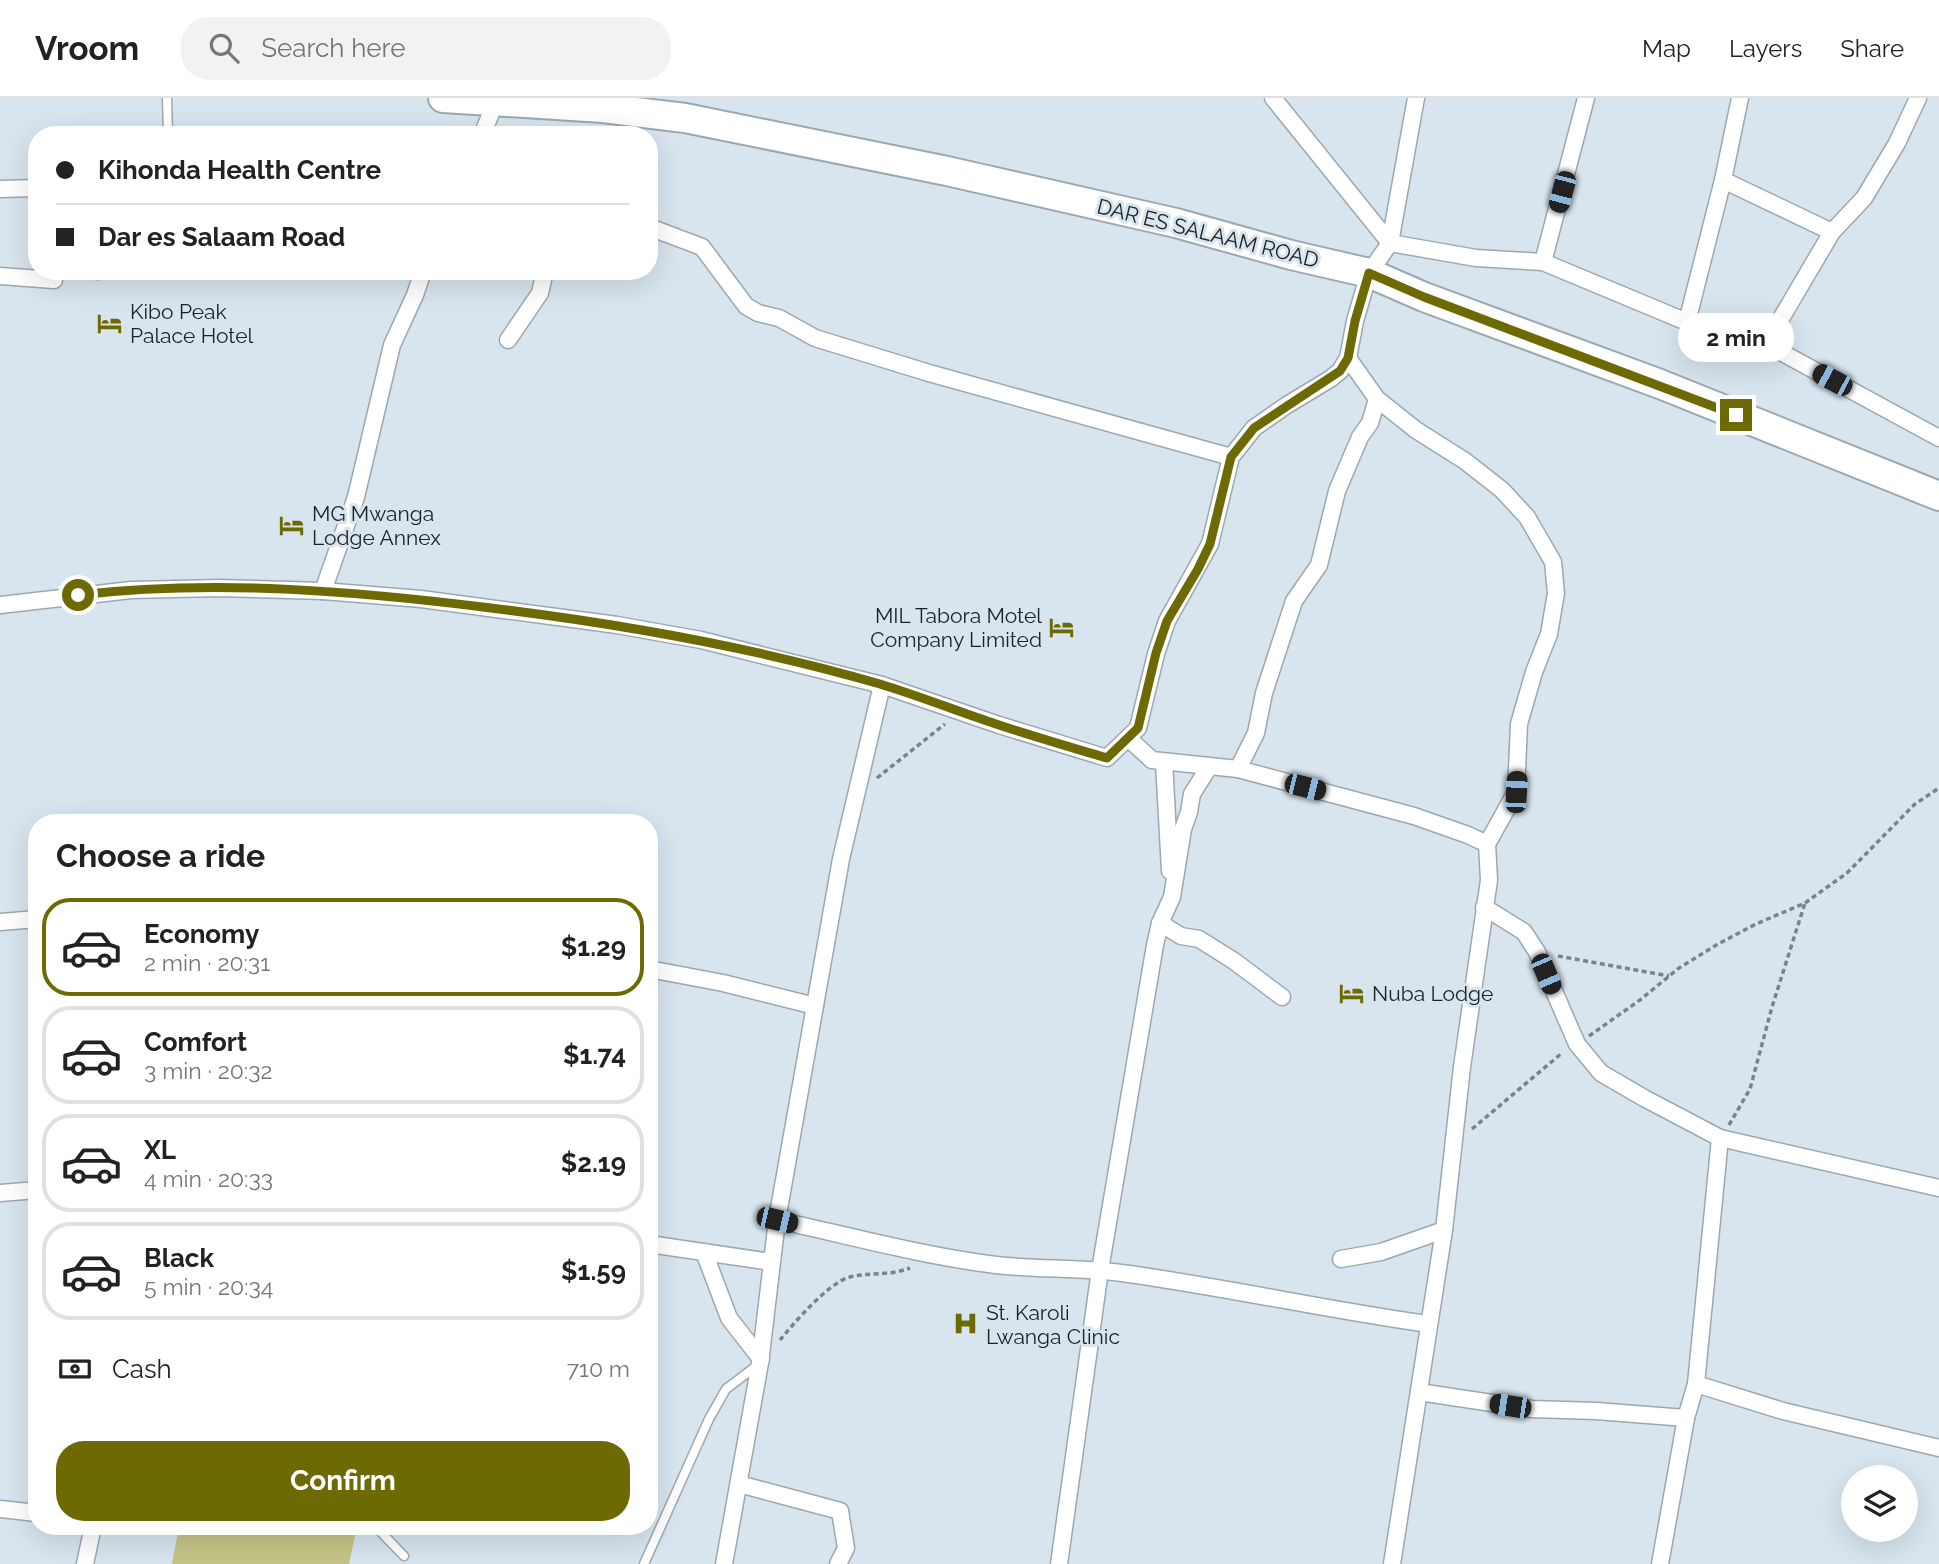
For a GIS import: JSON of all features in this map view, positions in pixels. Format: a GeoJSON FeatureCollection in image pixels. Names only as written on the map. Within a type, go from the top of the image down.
{"type":"FeatureCollection","features":[{"type":"Feature","properties":{"kind":"highway","name":"DAR ES SALAAM ROAD"},"geometry":{"type":"LineString","coordinates":[[443,98],[603,108],[687,108],[1176,223],[1291,255],[1369,273],[1424,297],[1660,384],[1939,496]]}},
{"type":"Feature","properties":{"kind":"street"},"geometry":{"type":"LineString","coordinates":[[1273,98],[1390,243],[1475,258],[1543,262],[1687,322],[1766,344],[1939,438]]}},
{"type":"Feature","properties":{"kind":"street"},"geometry":{"type":"LineString","coordinates":[[0,605],[142,589],[323,591],[421,599],[617,625],[727,646],[881,685],[1107,758],[1138,728],[1156,653],[1167,621],[1210,544],[1231,457],[1254,428],[1330,379],[1340,371],[1348,358],[1369,273],[1390,243],[1416,98]]}},
{"type":"Feature","properties":{"kind":"street"},"geometry":{"type":"LineString","coordinates":[[1543,262],[1586,98]]}},
{"type":"Feature","properties":{"kind":"street"},"geometry":{"type":"LineString","coordinates":[[1687,322],[1723,180],[1740,98]]}},
{"type":"Feature","properties":{"kind":"street"},"geometry":{"type":"LineString","coordinates":[[1766,344],[1832,232],[1864,198],[1897,143],[1918,98]]}},
{"type":"Feature","properties":{"kind":"street"},"geometry":{"type":"LineString","coordinates":[[486,126],[496,101]]}},
{"type":"Feature","properties":{"kind":"street"},"geometry":{"type":"LineString","coordinates":[[1723,180],[1832,232]]}},
{"type":"Feature","properties":{"kind":"street"},"geometry":{"type":"LineString","coordinates":[[0,190],[28,188]]}},
{"type":"Feature","properties":{"kind":"street"},"geometry":{"type":"LineString","coordinates":[[658,230],[702,247],[746,306],[758,313],[779,318],[815,338],[929,373],[1231,457]]}},
{"type":"Feature","properties":{"kind":"street"},"geometry":{"type":"LineString","coordinates":[[0,276],[28,278]]}},
{"type":"Feature","properties":{"kind":"street"},"geometry":{"type":"LineString","coordinates":[[323,591],[356,497],[392,345],[420,280]]}},
{"type":"Feature","properties":{"kind":"street"},"geometry":{"type":"LineString","coordinates":[[508,340],[540,293],[543,280]]}},
{"type":"Feature","properties":{"kind":"street"},"geometry":{"type":"LineString","coordinates":[[1348,358],[1377,399],[1416,430],[1465,461],[1502,490],[1532,523],[1553,562],[1556,593],[1549,634],[1534,672],[1519,724],[1516,792],[1487,844],[1489,880],[1452,1146],[1444,1230],[1392,1564]]}},
{"type":"Feature","properties":{"kind":"street"},"geometry":{"type":"LineString","coordinates":[[1238,769],[1256,733],[1265,693],[1294,601],[1319,565],[1337,491],[1360,438],[1370,423],[1377,399]]}},
{"type":"Feature","properties":{"kind":"street"},"geometry":{"type":"LineString","coordinates":[[723,1564],[761,1361],[777,1220],[814,1006],[841,859],[881,685]]}},
{"type":"Feature","properties":{"kind":"street"},"geometry":{"type":"LineString","coordinates":[[1128,738],[1152,760],[1238,769],[1414,816],[1487,844]]}},
{"type":"Feature","properties":{"kind":"street"},"geometry":{"type":"LineString","coordinates":[[1164,762],[1172,897]]}},
{"type":"Feature","properties":{"kind":"street"},"geometry":{"type":"LineString","coordinates":[[1059,1564],[1100,1269],[1160,923],[1172,897],[1183,829],[1192,794],[1209,767]]}},
{"type":"Feature","properties":{"kind":"street"},"geometry":{"type":"LineString","coordinates":[[1484,907],[1524,932],[1537,952],[1577,1044],[1601,1073],[1720,1138],[1939,1188]]}},
{"type":"Feature","properties":{"kind":"street"},"geometry":{"type":"LineString","coordinates":[[0,922],[28,920]]}},
{"type":"Feature","properties":{"kind":"street"},"geometry":{"type":"LineString","coordinates":[[1160,923],[1181,936],[1199,939],[1282,997]]}},
{"type":"Feature","properties":{"kind":"street"},"geometry":{"type":"LineString","coordinates":[[658,971],[723,983],[814,1006]]}},
{"type":"Feature","properties":{"kind":"street"},"geometry":{"type":"LineString","coordinates":[[1660,1564],[1686,1418],[1696,1384],[1720,1138]]}},
{"type":"Feature","properties":{"kind":"street"},"geometry":{"type":"LineString","coordinates":[[0,1193],[28,1191]]}},
{"type":"Feature","properties":{"kind":"street"},"geometry":{"type":"LineString","coordinates":[[777,1220],[998,1265],[1100,1269],[1428,1324]]}},
{"type":"Feature","properties":{"kind":"street"},"geometry":{"type":"LineString","coordinates":[[1341,1259],[1381,1252],[1444,1230]]}},
{"type":"Feature","properties":{"kind":"street"},"geometry":{"type":"LineString","coordinates":[[658,1245],[771,1262]]}},
{"type":"Feature","properties":{"kind":"street"},"geometry":{"type":"LineString","coordinates":[[704,1252],[729,1318],[761,1361]]}},
{"type":"Feature","properties":{"kind":"street"},"geometry":{"type":"LineString","coordinates":[[1696,1384],[1783,1411],[1939,1448]]}},
{"type":"Feature","properties":{"kind":"street"},"geometry":{"type":"LineString","coordinates":[[1419,1392],[1532,1409],[1686,1418]]}},
{"type":"Feature","properties":{"kind":"street"},"geometry":{"type":"LineString","coordinates":[[739,1484],[840,1511],[846,1548],[838,1564]]}},
{"type":"Feature","properties":{"kind":"street"},"geometry":{"type":"LineString","coordinates":[[0,1509],[28,1512]]}},
{"type":"Feature","properties":{"kind":"street"},"geometry":{"type":"LineString","coordinates":[[85,1564],[91,1535]]}},
{"type":"Feature","properties":{"kind":"lane"},"geometry":{"type":"LineString","coordinates":[[167,98],[168,126]]}},
{"type":"Feature","properties":{"kind":"lane"},"geometry":{"type":"LineString","coordinates":[[658,1535],[709,1419],[726,1388],[761,1361]]}},
{"type":"Feature","properties":{"kind":"lane"},"geometry":{"type":"LineString","coordinates":[[384,1535],[404,1556]]}},
{"type":"Feature","properties":{"kind":"lane"},"geometry":{"type":"LineString","coordinates":[[645,1564],[658,1535]]}},
{"type":"Feature","properties":{"kind":"path"},"geometry":{"type":"LineString","coordinates":[[855,796],[960,712]]}},
{"type":"Feature","properties":{"kind":"path"},"geometry":{"type":"LineString","coordinates":[[1452,1146],[1558,1055],[1640,1000],[1670,976],[1718,944],[1755,924],[1805,903],[1847,873],[1915,804],[1939,788]]}},
{"type":"Feature","properties":{"kind":"path"},"geometry":{"type":"LineString","coordinates":[[1720,1138],[1750,1089],[1805,903]]}},
{"type":"Feature","properties":{"kind":"path"},"geometry":{"type":"LineString","coordinates":[[1537,952],[1670,976]]}},
{"type":"Feature","properties":{"kind":"path"},"geometry":{"type":"LineString","coordinates":[[761,1361],[798,1319],[848,1278],[894,1274],[944,1256]]}},
{"type":"Feature","properties":{"kind":"shaded area"},"geometry":{"type":"Polygon","coordinates":[[[177,1535],[355,1535],[349,1564],[172,1564],[177,1535]]]}},
{"type":"Feature","properties":{"kind":"place","name":"Kibo Peak Palace Hotel"},"geometry":{"type":"Point","coordinates":[110,323]}},
{"type":"Feature","properties":{"kind":"place","name":"MG Mwanga Lodge Annex"},"geometry":{"type":"Point","coordinates":[292,525]}},
{"type":"Feature","properties":{"kind":"place","name":"MIL Tabora Motel Company Limited"},"geometry":{"type":"Point","coordinates":[1062,627]}},
{"type":"Feature","properties":{"kind":"place","name":"Nuba Lodge"},"geometry":{"type":"Point","coordinates":[1352,993]}},
{"type":"Feature","properties":{"kind":"place","name":"St. Karoli Lwanga Clinic"},"geometry":{"type":"Point","coordinates":[966,1324]}},
{"type":"Feature","properties":{"kind":"route"},"geometry":{"type":"LineString","coordinates":[[78,595],[165,588],[323,591],[421,599],[617,625],[701,640],[881,685],[1107,758],[1138,728],[1156,653],[1167,621],[1210,544],[1231,457],[1254,428],[1269,416],[1340,371],[1348,358],[1369,273],[1424,297],[1660,384],[1736,415]]}}]}
